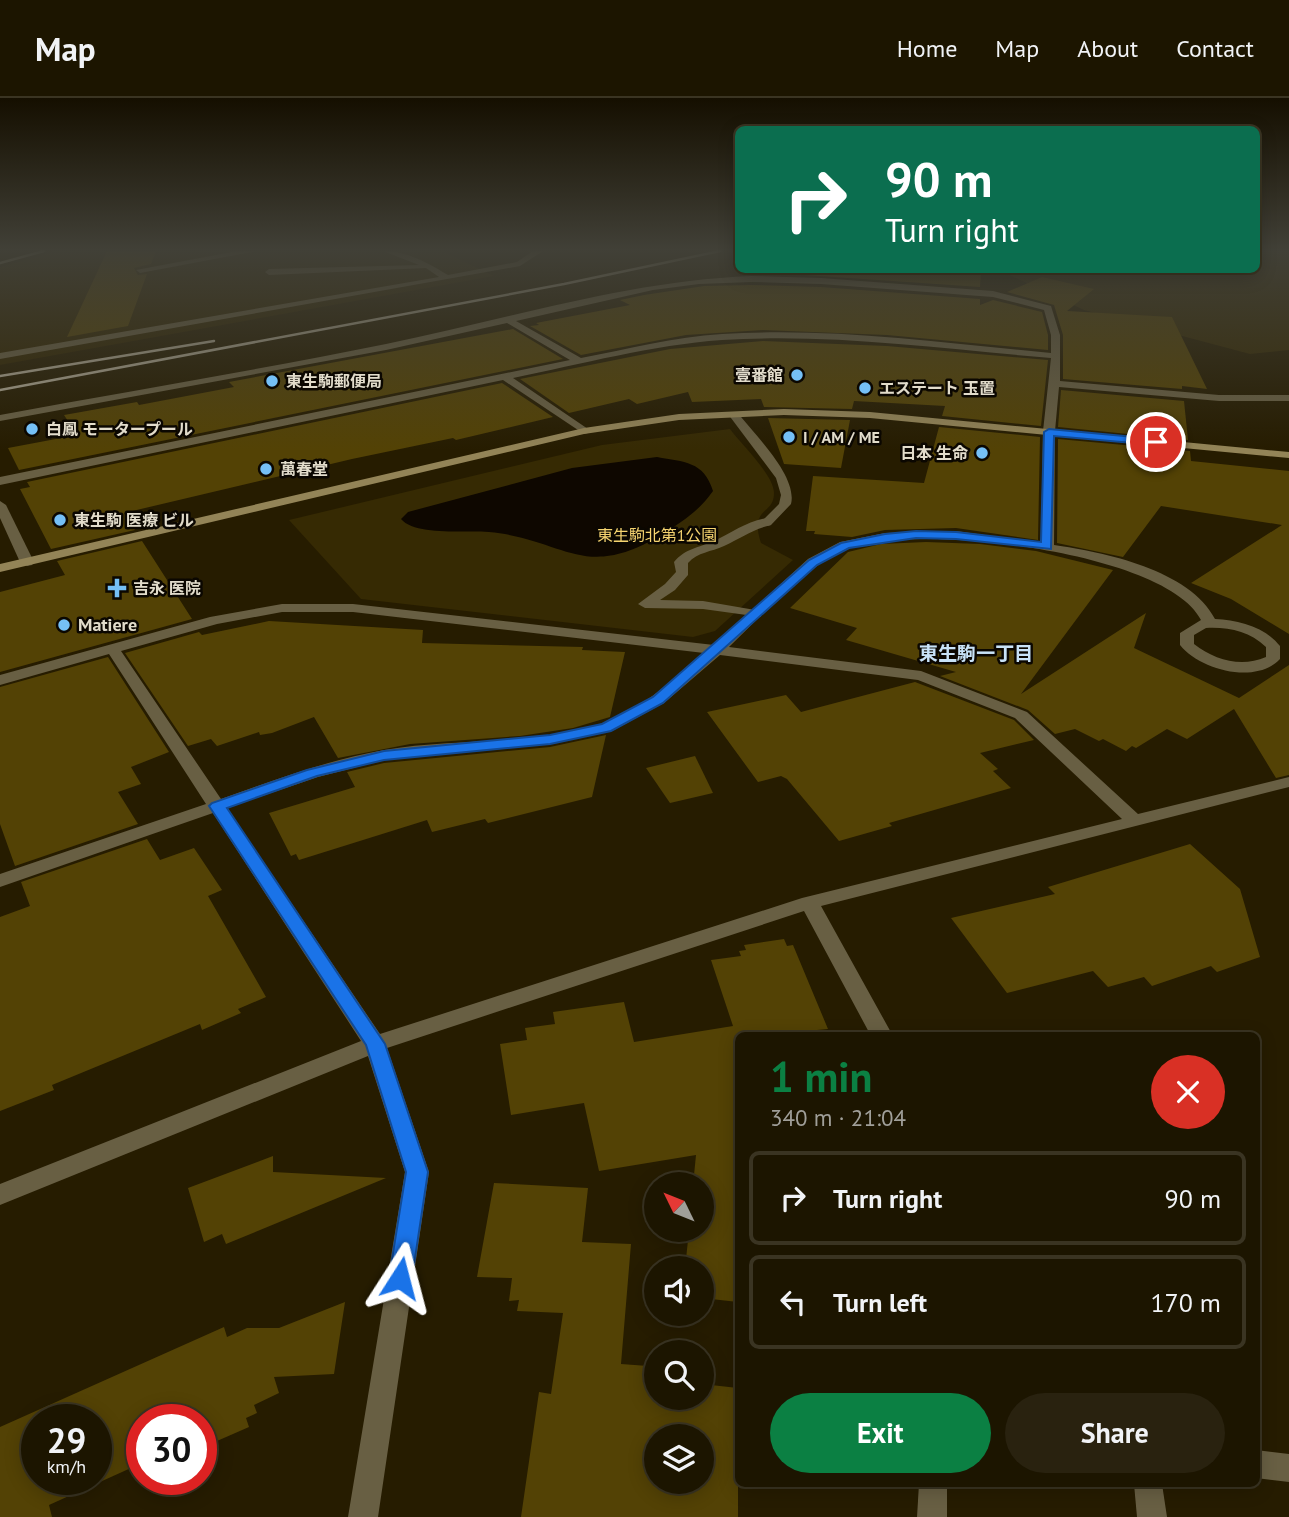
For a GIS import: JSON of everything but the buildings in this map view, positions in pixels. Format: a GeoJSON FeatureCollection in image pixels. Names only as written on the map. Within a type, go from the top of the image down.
{"type":"FeatureCollection","features":[{"type":"Feature","properties":{"kind":"street"},"geometry":{"type":"LineString","coordinates":[[0,356],[222,317]]}},
{"type":"Feature","properties":{"kind":"street"},"geometry":{"type":"LineString","coordinates":[[0,418],[386,347],[526,317]]}},
{"type":"Feature","properties":{"kind":"street"},"geometry":{"type":"LineString","coordinates":[[1047,546],[1049,432],[1052,383],[1057,356],[1053,317]]}},
{"type":"Feature","properties":{"kind":"street"},"geometry":{"type":"LineString","coordinates":[[510,321],[580,362]]}},
{"type":"Feature","properties":{"kind":"street"},"geometry":{"type":"LineString","coordinates":[[0,481],[670,343],[766,334],[812,335],[1057,356]]}},
{"type":"Feature","properties":{"kind":"street"},"geometry":{"type":"LineString","coordinates":[[505,377],[584,431]]}},
{"type":"Feature","properties":{"kind":"street"},"geometry":{"type":"LineString","coordinates":[[1052,383],[1219,398],[1289,398]]}},
{"type":"Feature","properties":{"kind":"street"},"geometry":{"type":"LineString","coordinates":[[0,568],[584,431],[679,417],[784,412],[870,415],[1289,455]]}},
{"type":"Feature","properties":{"kind":"street"},"geometry":{"type":"LineString","coordinates":[[733,414],[785,480],[788,496],[785,505],[781,513],[767,523],[751,525],[718,544],[690,553],[681,562],[683,572],[670,587],[645,604],[703,605],[756,614]]}},
{"type":"Feature","properties":{"kind":"street"},"geometry":{"type":"LineString","coordinates":[[0,505],[27,562]]}},
{"type":"Feature","properties":{"kind":"street"},"geometry":{"type":"LineString","coordinates":[[0,881],[312,773],[384,755],[550,739],[606,728],[658,700],[718,650],[813,562],[845,545],[885,537],[956,535],[1047,546],[1137,568],[1177,588],[1202,608],[1210,624]]}},
{"type":"Feature","properties":{"kind":"street"},"geometry":{"type":"LineString","coordinates":[[0,680],[215,620],[294,608],[353,608],[718,650],[921,676],[1021,715],[1135,821]]}},
{"type":"Feature","properties":{"kind":"street"},"geometry":{"type":"LineString","coordinates":[[1210,624],[1230,625],[1254,632],[1273,646],[1273,659],[1258,666],[1244,667],[1225,665],[1204,658],[1185,640],[1187,633],[1193,628],[1210,624]]}},
{"type":"Feature","properties":{"kind":"street"},"geometry":{"type":"LineString","coordinates":[[112,648],[375,1044],[417,1172],[363,1517]]}},
{"type":"Feature","properties":{"kind":"street"},"geometry":{"type":"LineString","coordinates":[[0,1195],[375,1044],[809,903],[1289,782]]}},
{"type":"Feature","properties":{"kind":"street"},"geometry":{"type":"LineString","coordinates":[[809,903],[880,1032]]}},
{"type":"Feature","properties":{"kind":"street"},"geometry":{"type":"LineString","coordinates":[[1260,1464],[1289,1468]]}},
{"type":"Feature","properties":{"kind":"street"},"geometry":{"type":"LineString","coordinates":[[932,1517],[933,1487]]}},
{"type":"Feature","properties":{"kind":"street"},"geometry":{"type":"LineString","coordinates":[[1148,1487],[1152,1517]]}},
{"type":"Feature","properties":{"kind":"shaded area"},"geometry":{"type":"Polygon","coordinates":[[[0,317],[265,317],[0,365],[0,317]]]}},
{"type":"Feature","properties":{"kind":"shaded area"},"geometry":{"type":"Polygon","coordinates":[[[657,457],[684,462],[698,468],[709,481],[713,491],[696,510],[669,530],[634,549],[612,555],[592,557],[574,554],[515,536],[489,532],[429,530],[418,528],[401,519],[408,512],[572,468],[657,457]]]}},
{"type":"Feature","properties":{"kind":"green space"},"geometry":{"type":"Polygon","coordinates":[[[1111,317],[1289,317],[1289,350],[1250,354],[1111,317]]]}},
{"type":"Feature","properties":{"kind":"green space","name":"東生駒北第1公園"},"geometry":{"type":"Polygon","coordinates":[[[730,429],[763,469],[773,486],[773,500],[758,523],[761,543],[793,560],[715,631],[693,637],[361,599],[289,520],[602,445],[730,429]]]}},
{"type":"Feature","properties":{"kind":"railway"},"geometry":{"type":"LineString","coordinates":[[0,390],[387,317]]}},
{"type":"Feature","properties":{"kind":"railway"},"geometry":{"type":"LineString","coordinates":[[0,376],[214,341]]}},
{"type":"Feature","properties":{"kind":"place","name":"壹番館"},"geometry":{"type":"Point","coordinates":[797,375]}},
{"type":"Feature","properties":{"kind":"place","name":"東生駒郵便局"},"geometry":{"type":"Point","coordinates":[272,381]}},
{"type":"Feature","properties":{"kind":"place","name":"エステート 玉置"},"geometry":{"type":"Point","coordinates":[865,388]}},
{"type":"Feature","properties":{"kind":"place","name":"白鳳 モータープール"},"geometry":{"type":"Point","coordinates":[32,429]}},
{"type":"Feature","properties":{"kind":"place","name":"I / AM / ME"},"geometry":{"type":"Point","coordinates":[789,437]}},
{"type":"Feature","properties":{"kind":"place","name":"日本 生命"},"geometry":{"type":"Point","coordinates":[982,453]}},
{"type":"Feature","properties":{"kind":"place","name":"萬春堂"},"geometry":{"type":"Point","coordinates":[266,469]}},
{"type":"Feature","properties":{"kind":"place","name":"東生駒 医療 ビル"},"geometry":{"type":"Point","coordinates":[60,520]}},
{"type":"Feature","properties":{"kind":"place","name":"吉永 医院"},"geometry":{"type":"Point","coordinates":[117,588]}},
{"type":"Feature","properties":{"kind":"place","name":"Matiere"},"geometry":{"type":"Point","coordinates":[64,625]}},
{"type":"Feature","properties":{"kind":"district","name":"東生駒一丁目"},"geometry":{"type":"Point","coordinates":[976,653]}},
{"type":"Feature","properties":{"kind":"route"},"geometry":{"type":"LineString","coordinates":[[400,1278],[417,1172],[375,1044],[217,806],[312,773],[384,755],[550,739],[606,728],[658,700],[718,650],[813,562],[845,545],[885,537],[956,535],[1047,546],[1049,432],[1156,442]]}}]}
